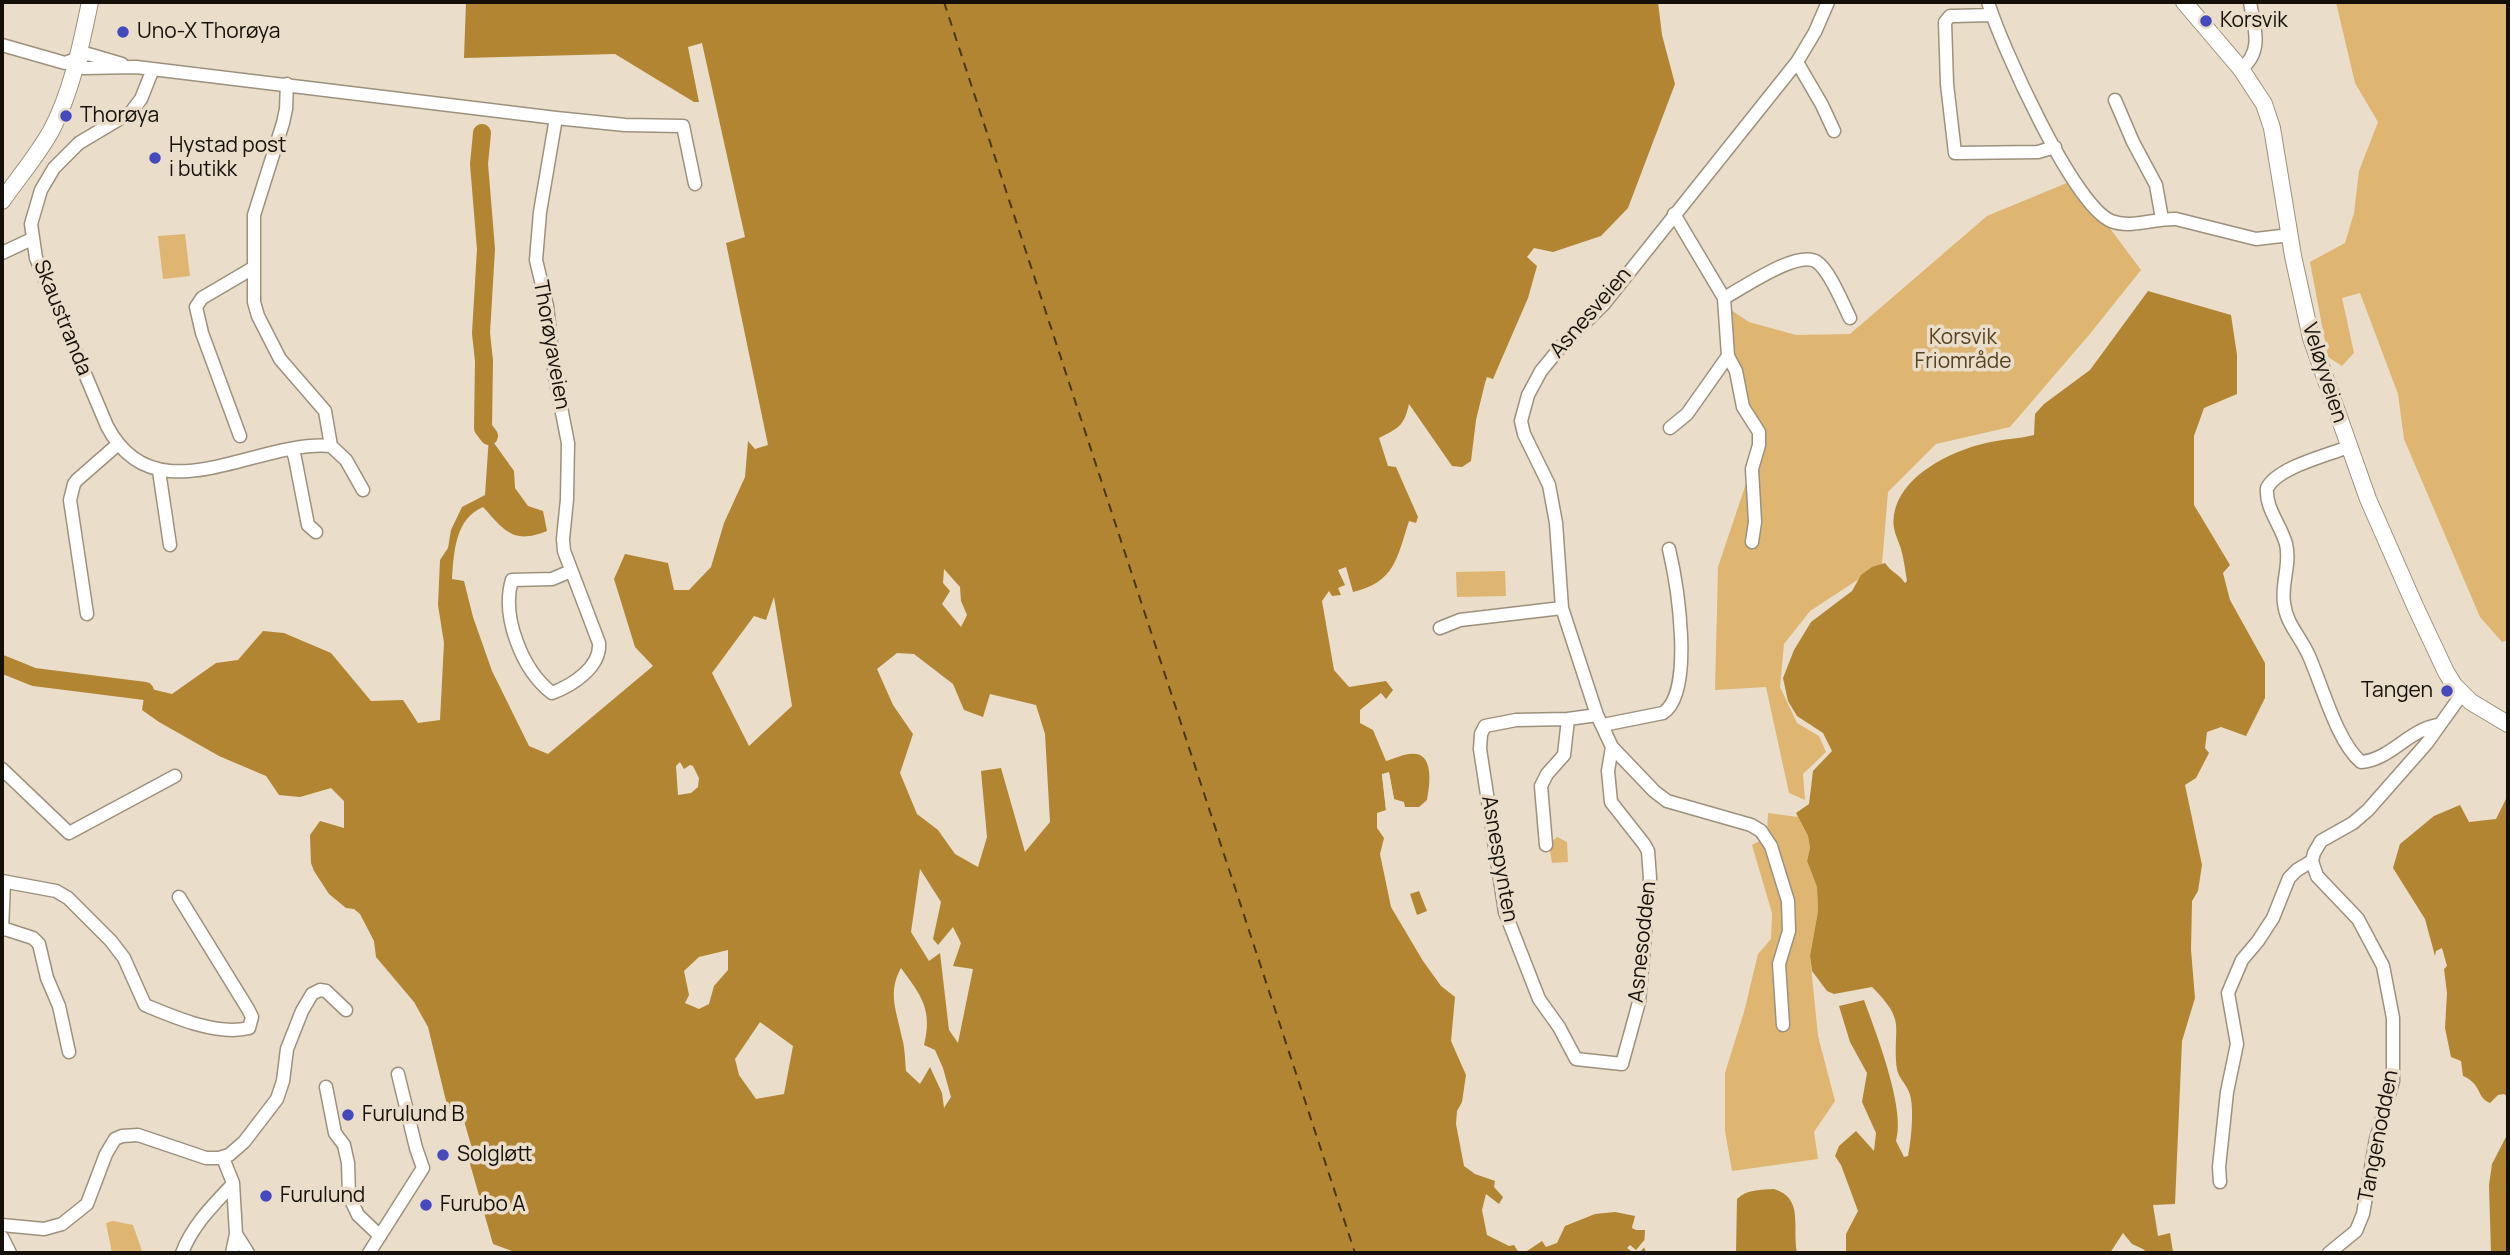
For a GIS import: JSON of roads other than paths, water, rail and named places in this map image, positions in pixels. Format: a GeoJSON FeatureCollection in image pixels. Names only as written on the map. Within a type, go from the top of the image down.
{"type":"FeatureCollection","features":[{"type":"Feature","properties":{"kind":"main road"},"geometry":{"type":"LineString","coordinates":[[2,201],[25,167],[34,159],[59,114],[80,2]]}},
{"type":"Feature","properties":{"kind":"main road"},"geometry":{"type":"LineString","coordinates":[[71,61],[90,2]]}},
{"type":"Feature","properties":{"kind":"main road","name":"Veløyveien"},"geometry":{"type":"LineString","coordinates":[[2184,2],[2241,69],[2264,104],[2272,128],[2311,338],[2348,447],[2415,606],[2446,672],[2462,694],[2508,724]]}},
{"type":"Feature","properties":{"kind":"street","name":"Asnesveien"},"geometry":{"type":"LineString","coordinates":[[1783,1025],[1779,964],[1789,932],[1790,913],[1767,837],[1751,825],[1667,801],[1612,747],[1600,720],[1562,608],[1556,523],[1549,485],[1524,435],[1521,421],[1523,409],[1541,371],[1602,304],[1797,62],[1815,32],[1828,2]]}},
{"type":"Feature","properties":{"kind":"street"},"geometry":{"type":"LineString","coordinates":[[1988,2],[2009,55],[2055,147],[2075,183],[2103,217],[2124,225],[2176,219],[2256,239],[2290,235]]}},
{"type":"Feature","properties":{"kind":"street"},"geometry":{"type":"LineString","coordinates":[[2241,69],[2255,55],[2250,2]]}},
{"type":"Feature","properties":{"kind":"street"},"geometry":{"type":"LineString","coordinates":[[1992,15],[1950,16],[1945,22],[1947,84],[1955,153],[2039,152],[2055,147]]}},
{"type":"Feature","properties":{"kind":"street"},"geometry":{"type":"LineString","coordinates":[[2,44],[71,61],[88,54],[126,66],[556,118],[625,125],[683,126],[695,184]]}},
{"type":"Feature","properties":{"kind":"street"},"geometry":{"type":"LineString","coordinates":[[1797,62],[1834,131]]}},
{"type":"Feature","properties":{"kind":"street","name":"Skaustranda"},"geometry":{"type":"LineString","coordinates":[[153,69],[141,99],[131,112],[79,144],[54,168],[41,190],[31,223],[32,239],[42,274],[100,411],[117,445],[134,459],[159,471],[200,470],[292,449],[331,446]]}},
{"type":"Feature","properties":{"kind":"street"},"geometry":{"type":"LineString","coordinates":[[287,84],[283,123],[254,215],[254,302],[258,316],[280,359],[325,411],[331,446],[345,460],[363,490]]}},
{"type":"Feature","properties":{"kind":"street"},"geometry":{"type":"LineString","coordinates":[[2115,100],[2133,142],[2157,185],[2162,219]]}},
{"type":"Feature","properties":{"kind":"street","name":"Thorøyaveien"},"geometry":{"type":"LineString","coordinates":[[556,118],[540,212],[536,260],[547,306],[554,367],[568,443],[563,539],[571,571],[599,643],[599,651],[591,668],[552,693],[528,664],[515,636],[508,604],[509,590],[512,580],[552,579],[571,571]]}},
{"type":"Feature","properties":{"kind":"street"},"geometry":{"type":"LineString","coordinates":[[1674,214],[1724,298],[1728,356],[1736,371],[1743,407],[1759,432],[1759,445],[1752,469],[1755,522],[1752,542]]}},
{"type":"Feature","properties":{"kind":"street"},"geometry":{"type":"LineString","coordinates":[[2,253],[32,239]]}},
{"type":"Feature","properties":{"kind":"street"},"geometry":{"type":"LineString","coordinates":[[1724,298],[1786,264],[1809,259],[1824,268],[1850,318]]}},
{"type":"Feature","properties":{"kind":"street"},"geometry":{"type":"LineString","coordinates":[[240,436],[202,333],[196,307],[202,298],[253,268]]}},
{"type":"Feature","properties":{"kind":"street"},"geometry":{"type":"LineString","coordinates":[[1670,428],[1687,414],[1728,356]]}},
{"type":"Feature","properties":{"kind":"street"},"geometry":{"type":"LineString","coordinates":[[87,614],[70,500],[77,480],[117,445]]}},
{"type":"Feature","properties":{"kind":"street"},"geometry":{"type":"LineString","coordinates":[[2348,447],[2274,478],[2266,492],[2287,547],[2283,594],[2285,612],[2293,631],[2309,655],[2351,754],[2361,762],[2374,761],[2399,743],[2438,725]]}},
{"type":"Feature","properties":{"kind":"street"},"geometry":{"type":"LineString","coordinates":[[292,449],[307,525],[316,532]]}},
{"type":"Feature","properties":{"kind":"street"},"geometry":{"type":"LineString","coordinates":[[159,471],[170,545]]}},
{"type":"Feature","properties":{"kind":"street","name":"Asnespynten"},"geometry":{"type":"LineString","coordinates":[[1622,1064],[1576,1059],[1559,1027],[1539,999],[1505,912],[1479,749],[1485,726],[1516,720],[1600,720],[1663,713],[1669,709],[1680,682],[1680,602],[1669,549]]}},
{"type":"Feature","properties":{"kind":"street"},"geometry":{"type":"LineString","coordinates":[[1440,628],[1460,620],[1562,608]]}},
{"type":"Feature","properties":{"kind":"street"},"geometry":{"type":"LineString","coordinates":[[2220,1182],[2219,1167],[2227,1092],[2237,1044],[2228,993],[2242,960],[2273,918],[2289,878],[2312,861],[2321,841],[2353,823],[2368,810],[2427,743],[2462,694]]}},
{"type":"Feature","properties":{"kind":"street"},"geometry":{"type":"LineString","coordinates":[[1546,845],[1541,786],[1547,774],[1564,755],[1568,719]]}},
{"type":"Feature","properties":{"kind":"street","name":"Asnesodden"},"geometry":{"type":"LineString","coordinates":[[1612,747],[1608,771],[1611,802],[1648,851],[1650,878],[1639,1002],[1622,1064]]}},
{"type":"Feature","properties":{"kind":"street"},"geometry":{"type":"LineString","coordinates":[[2,769],[69,833],[175,776]]}},
{"type":"Feature","properties":{"kind":"street","name":"Tangenodden"},"geometry":{"type":"LineString","coordinates":[[2312,861],[2317,876],[2358,919],[2383,966],[2393,1018],[2393,1081],[2376,1139],[2363,1214],[2356,1231],[2329,1253]]}},
{"type":"Feature","properties":{"kind":"street"},"geometry":{"type":"LineString","coordinates":[[69,1052],[59,1006],[47,978],[39,944],[33,938],[2,929],[3,882],[57,891],[68,898],[124,958],[145,1005],[191,1023],[249,1028],[252,1017],[248,1009],[179,897]]}},
{"type":"Feature","properties":{"kind":"street"},"geometry":{"type":"LineString","coordinates":[[2,1225],[44,1229],[62,1224],[87,1203],[106,1154],[115,1139],[122,1136],[138,1135],[206,1158],[223,1158],[244,1142],[277,1099],[290,1037],[312,994],[320,990],[326,991],[346,1010]]}},
{"type":"Feature","properties":{"kind":"street"},"geometry":{"type":"LineString","coordinates":[[369,1253],[423,1168],[398,1074]]}},
{"type":"Feature","properties":{"kind":"street"},"geometry":{"type":"LineString","coordinates":[[326,1087],[335,1133],[344,1146],[348,1163],[349,1196],[358,1215],[380,1236]]}},
{"type":"Feature","properties":{"kind":"street"},"geometry":{"type":"LineString","coordinates":[[223,1158],[233,1184],[236,1234],[232,1253]]}},
{"type":"Feature","properties":{"kind":"street"},"geometry":{"type":"LineString","coordinates":[[182,1253],[199,1222],[233,1184]]}},
{"type":"Feature","properties":{"kind":"street"},"geometry":{"type":"LineString","coordinates":[[236,1234],[248,1253]]}},
{"type":"Feature","properties":{"kind":"street"},"geometry":{"type":"LineString","coordinates":[[2,1237],[10,1253]]}},
{"type":"Feature","properties":{"kind":"waterway"},"geometry":{"type":"LineString","coordinates":[[482,133],[479,164],[486,249],[481,333],[484,361],[483,428],[489,436]]}},
{"type":"Feature","properties":{"kind":"waterway"},"geometry":{"type":"LineString","coordinates":[[2,664],[34,677],[145,691]]}},
{"type":"Feature","properties":{"kind":"place","name":"Korsvik"},"geometry":{"type":"Point","coordinates":[2206,21]}},
{"type":"Feature","properties":{"kind":"place","name":"Uno-X Thorøya"},"geometry":{"type":"Point","coordinates":[123,32]}},
{"type":"Feature","properties":{"kind":"place","name":"Thorøya"},"geometry":{"type":"Point","coordinates":[66,116]}},
{"type":"Feature","properties":{"kind":"place","name":"Hystad post i butikk"},"geometry":{"type":"Point","coordinates":[155,158]}},
{"type":"Feature","properties":{"kind":"place","name":"Tangen"},"geometry":{"type":"Point","coordinates":[2447,691]}},
{"type":"Feature","properties":{"kind":"place","name":"Furulund B"},"geometry":{"type":"Point","coordinates":[348,1115]}},
{"type":"Feature","properties":{"kind":"place","name":"Solgløtt"},"geometry":{"type":"Point","coordinates":[443,1155]}},
{"type":"Feature","properties":{"kind":"place","name":"Furulund"},"geometry":{"type":"Point","coordinates":[266,1196]}},
{"type":"Feature","properties":{"kind":"place","name":"Furubo A"},"geometry":{"type":"Point","coordinates":[426,1205]}},
{"type":"Feature","properties":{"kind":"park label","name":"Korsvik Friområde"},"geometry":{"type":"Point","coordinates":[1963,350]}}]}
